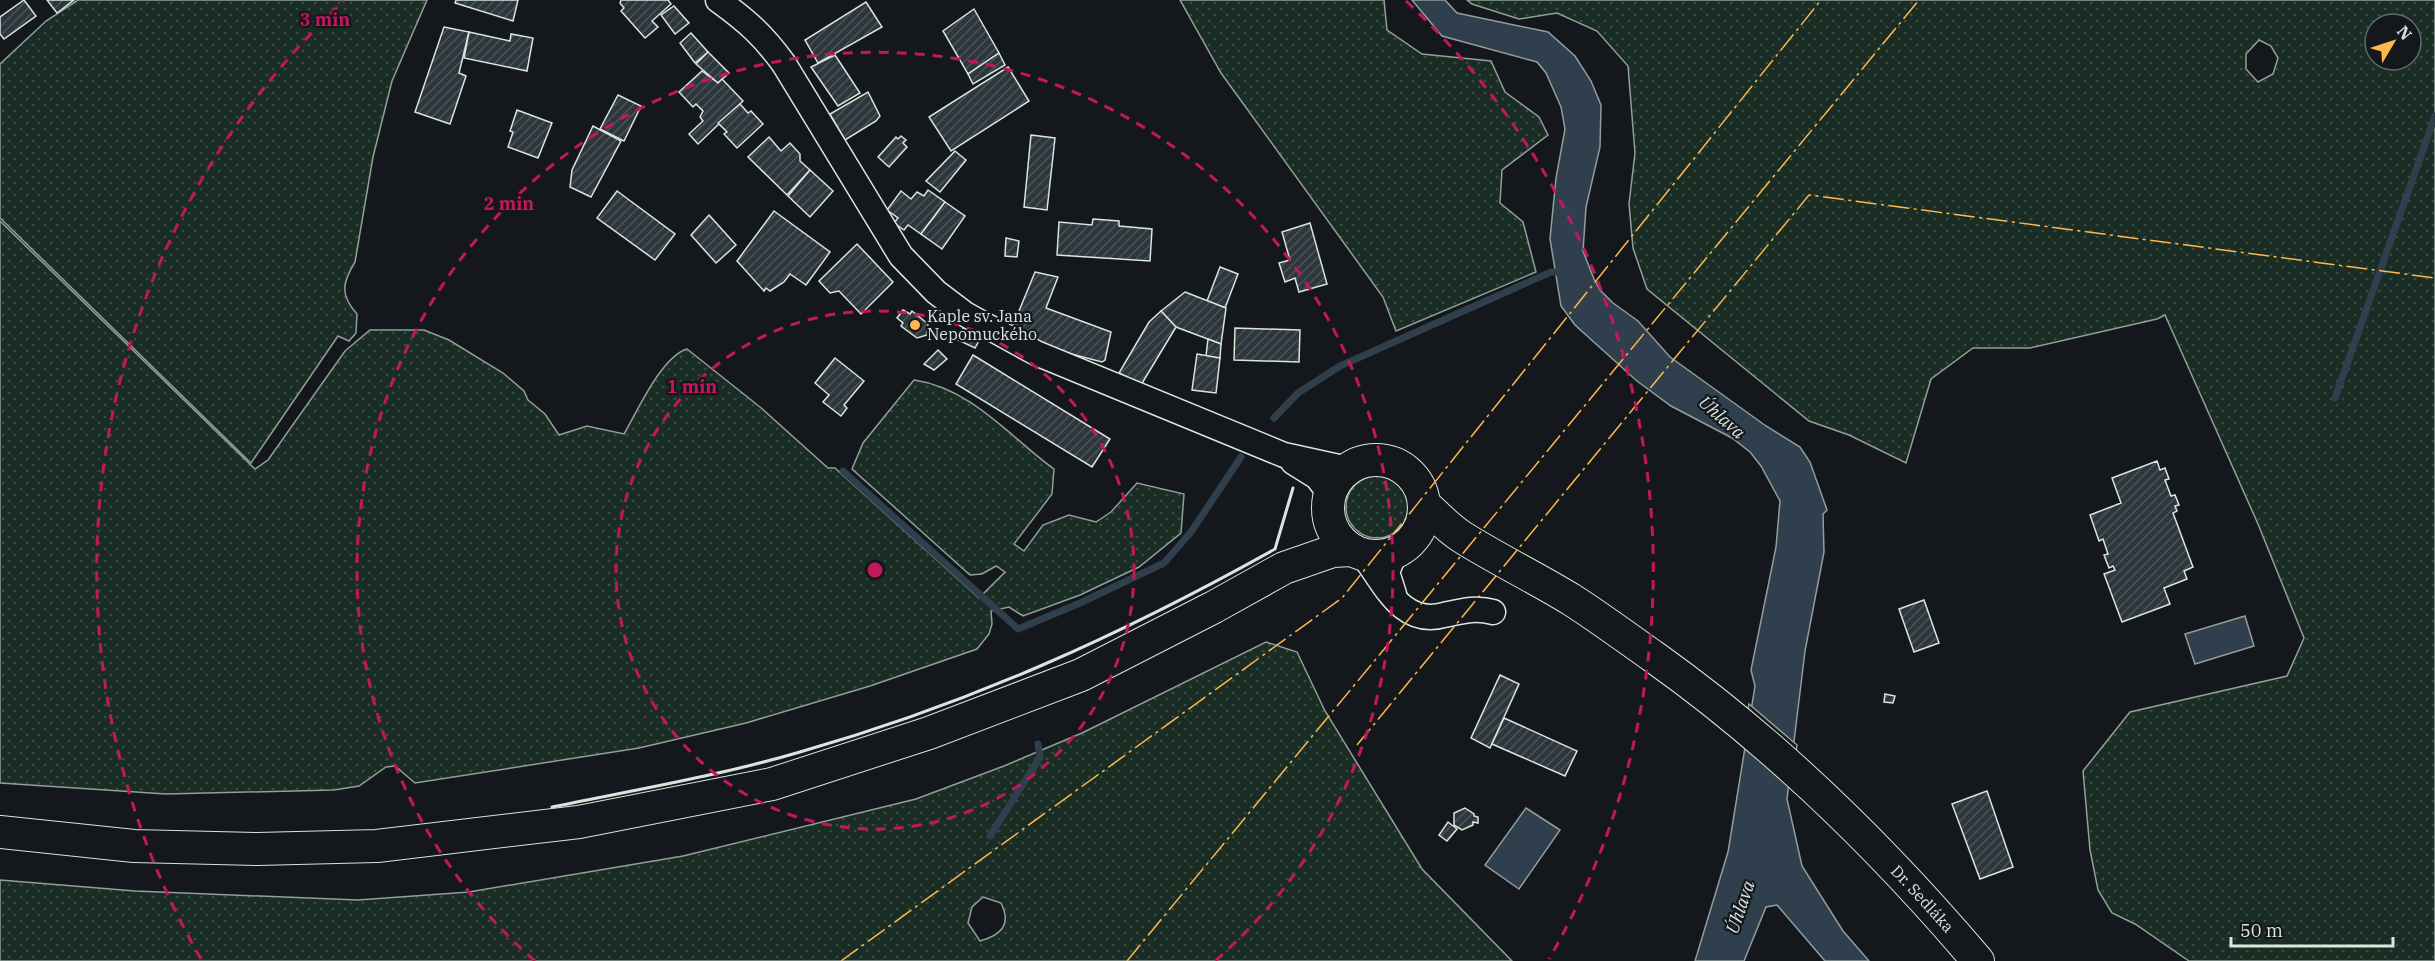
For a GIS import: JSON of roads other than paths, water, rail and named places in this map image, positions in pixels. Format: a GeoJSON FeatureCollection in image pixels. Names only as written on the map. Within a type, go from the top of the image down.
{"type":"FeatureCollection","features":[{"type":"Feature","properties":{"kind":"main road"},"geometry":{"type":"LineString","coordinates":[[1284,568],[1313,539],[1337,480],[1348,469],[1368,460],[1391,462],[1401,467],[1417,482],[1424,504],[1421,525],[1405,545]]}},
{"type":"Feature","properties":{"kind":"main road"},"geometry":{"type":"LineString","coordinates":[[1329,504],[1336,535],[1357,552]]}},
{"type":"Feature","properties":{"kind":"main road","name":"Dr. Sedláka"},"geometry":{"type":"LineString","coordinates":[[1424,504],[1460,536],[1574,602],[1655,658],[1772,750],[1866,838],[1978,961]]}},
{"type":"Feature","properties":{"kind":"main road"},"geometry":{"type":"LineString","coordinates":[[0,832],[134,846],[257,849],[377,846],[579,822],[772,784],[929,733],[1081,675],[1214,607],[1284,568],[1333,551],[1357,552],[1372,556],[1405,545],[1460,536]]}},
{"type":"Feature","properties":{"kind":"street"},"geometry":{"type":"LineString","coordinates":[[718,0],[749,22],[768,42],[789,72],[901,255],[936,292],[965,314],[1035,353],[1284,455],[1348,469]]}},
{"type":"Feature","properties":{"kind":"street"},"geometry":{"type":"LineString","coordinates":[[1284,455],[1317,477],[1329,504]]}},
{"type":"Feature","properties":{"kind":"street"},"geometry":{"type":"LineString","coordinates":[[1397,602],[1387,572],[1405,545]]}},
{"type":"Feature","properties":{"kind":"street"},"geometry":{"type":"LineString","coordinates":[[1357,552],[1404,610],[1422,616],[1439,616],[1479,608],[1493,612]]}},
{"type":"Feature","properties":{"kind":"water","name":"Úhlava"},"geometry":{"type":"Polygon","coordinates":[[[1412,0],[1445,0],[1457,13],[1548,32],[1575,56],[1591,81],[1601,105],[1600,147],[1586,207],[1583,251],[1600,290],[1613,303],[1638,321],[1670,357],[1766,426],[1800,447],[1810,462],[1827,510],[1823,514],[1824,552],[1805,651],[1787,799],[1802,866],[1843,931],[1869,961],[1825,961],[1777,905],[1766,907],[1744,961],[1695,961],[1728,852],[1755,686],[1751,670],[1776,547],[1780,501],[1761,466],[1750,452],[1732,438],[1671,406],[1637,381],[1575,325],[1561,306],[1550,239],[1556,178],[1565,129],[1561,107],[1546,73],[1537,62],[1442,36],[1412,0]]]}},
{"type":"Feature","properties":{"kind":"water"},"geometry":{"type":"Polygon","coordinates":[[[2245,616],[2254,646],[2195,664],[2185,634],[2245,616]]]}},
{"type":"Feature","properties":{"kind":"water"},"geometry":{"type":"Polygon","coordinates":[[[1526,808],[1560,830],[1519,889],[1485,865],[1526,808]]]}},
{"type":"Feature","properties":{"kind":"waterway"},"geometry":{"type":"LineString","coordinates":[[2335,398],[2435,116]]}},
{"type":"Feature","properties":{"kind":"waterway"},"geometry":{"type":"LineString","coordinates":[[1274,418],[1298,393],[1340,366],[1551,272],[1563,272]]}},
{"type":"Feature","properties":{"kind":"waterway"},"geometry":{"type":"LineString","coordinates":[[843,471],[1018,629],[1080,603],[1164,563],[1191,532],[1241,457]]}},
{"type":"Feature","properties":{"kind":"waterway"},"geometry":{"type":"LineString","coordinates":[[990,836],[1040,757],[1038,744]]}},
{"type":"Feature","properties":{"kind":"place","name":"Kaple sv. Jana Nepomuckého"},"geometry":{"type":"Point","coordinates":[915,325]}}]}
